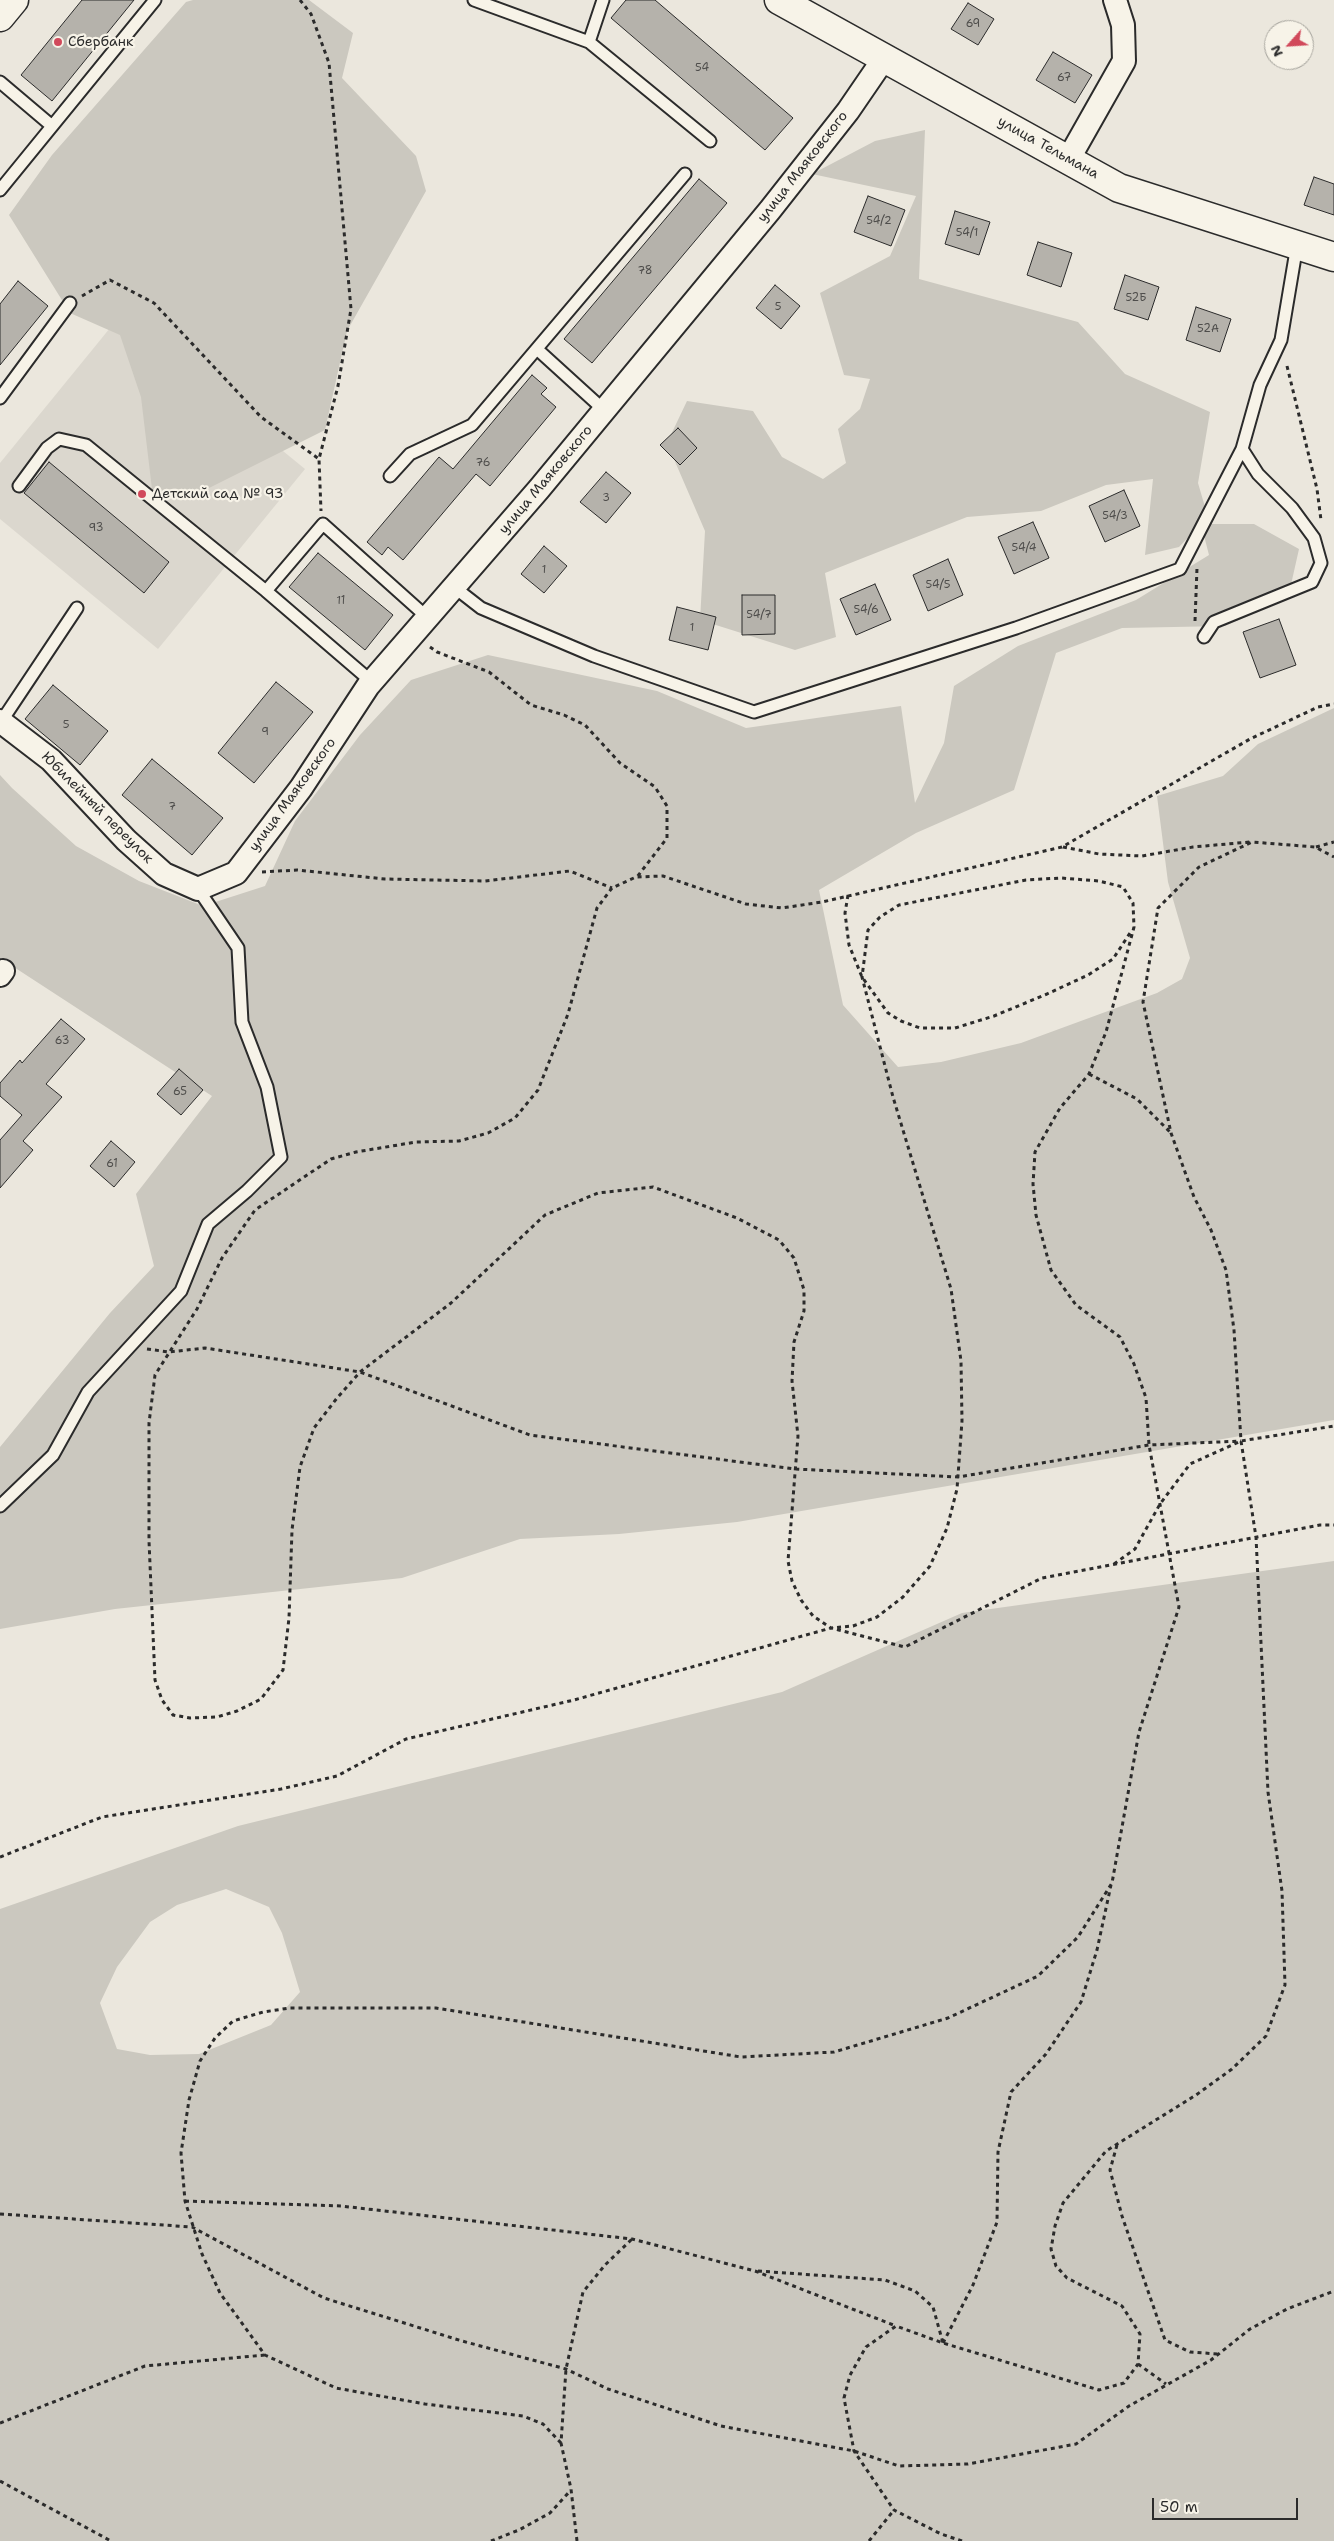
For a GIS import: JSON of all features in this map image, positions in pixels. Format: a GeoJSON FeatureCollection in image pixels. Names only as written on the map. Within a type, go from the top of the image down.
{"type":"FeatureCollection","features":[{"type":"Feature","properties":{"kind":"street"},"geometry":{"type":"LineString","coordinates":[[0,17],[14,0]]}},
{"type":"Feature","properties":{"kind":"street","name":"улица Тельмана"},"geometry":{"type":"LineString","coordinates":[[779,0],[1119,188],[1334,257]]}},
{"type":"Feature","properties":{"kind":"street"},"geometry":{"type":"LineString","coordinates":[[1068,160],[1124,61],[1123,25],[1116,0]]}},
{"type":"Feature","properties":{"kind":"street","name":"улица Маяковского"},"geometry":{"type":"LineString","coordinates":[[198,889],[236,873],[302,788],[372,682],[604,410],[770,210],[848,111],[885,57]]}},
{"type":"Feature","properties":{"kind":"street","name":"Юбилейный переулок"},"geometry":{"type":"LineString","coordinates":[[0,721],[51,760],[126,840],[164,874],[198,889]]}},
{"type":"Feature","properties":{"kind":"lane"},"geometry":{"type":"LineString","coordinates":[[0,190],[155,0]]}},
{"type":"Feature","properties":{"kind":"lane"},"geometry":{"type":"LineString","coordinates":[[474,0],[590,42],[710,141]]}},
{"type":"Feature","properties":{"kind":"lane"},"geometry":{"type":"LineString","coordinates":[[590,42],[603,0]]}},
{"type":"Feature","properties":{"kind":"lane"},"geometry":{"type":"LineString","coordinates":[[0,82],[52,126]]}},
{"type":"Feature","properties":{"kind":"lane"},"geometry":{"type":"LineString","coordinates":[[390,476],[410,454],[472,425],[538,350],[685,174]]}},
{"type":"Feature","properties":{"kind":"lane"},"geometry":{"type":"LineString","coordinates":[[454,587],[480,608],[585,652],[754,712],[1016,628],[1180,569],[1242,449],[1260,385],[1281,340],[1297,245]]}},
{"type":"Feature","properties":{"kind":"lane"},"geometry":{"type":"LineString","coordinates":[[0,398],[70,303]]}},
{"type":"Feature","properties":{"kind":"lane"},"geometry":{"type":"LineString","coordinates":[[538,350],[604,410]]}},
{"type":"Feature","properties":{"kind":"lane"},"geometry":{"type":"LineString","coordinates":[[19,486],[47,448],[59,439],[86,445],[266,591],[372,682]]}},
{"type":"Feature","properties":{"kind":"lane"},"geometry":{"type":"LineString","coordinates":[[1204,637],[1214,622],[1312,582],[1321,564],[1314,538],[1292,508],[1258,474],[1242,449]]}},
{"type":"Feature","properties":{"kind":"lane"},"geometry":{"type":"LineString","coordinates":[[266,591],[323,524],[420,626]]}},
{"type":"Feature","properties":{"kind":"lane"},"geometry":{"type":"LineString","coordinates":[[0,721],[77,608]]}},
{"type":"Feature","properties":{"kind":"lane"},"geometry":{"type":"LineString","coordinates":[[0,1506],[53,1455],[88,1392],[181,1291],[208,1224],[247,1191],[282,1157],[267,1087],[242,1022],[238,948],[198,889]]}},
{"type":"Feature","properties":{"kind":"path"},"geometry":{"type":"LineString","coordinates":[[300,0],[311,14],[328,62],[351,309],[338,386],[319,459],[323,524]]}},
{"type":"Feature","properties":{"kind":"path"},"geometry":{"type":"LineString","coordinates":[[70,303],[110,280],[154,303],[262,417],[319,459]]}},
{"type":"Feature","properties":{"kind":"path"},"geometry":{"type":"LineString","coordinates":[[1281,340],[1306,453],[1317,489],[1322,526]]}},
{"type":"Feature","properties":{"kind":"path"},"geometry":{"type":"LineString","coordinates":[[1194,542],[1198,574],[1195,622]]}},
{"type":"Feature","properties":{"kind":"path"},"geometry":{"type":"LineString","coordinates":[[420,626],[437,652],[489,672],[531,705],[564,715],[585,725],[620,763],[655,787],[668,806],[667,838],[636,877]]}},
{"type":"Feature","properties":{"kind":"path"},"geometry":{"type":"LineString","coordinates":[[1334,704],[1318,707],[1250,739],[1062,847],[822,902],[782,908],[746,904],[663,876],[636,877],[612,888],[597,908],[568,1014],[538,1090],[515,1118],[488,1133],[459,1141],[416,1142],[356,1152],[331,1160],[255,1210],[222,1258],[197,1309],[155,1375],[149,1424],[149,1541],[155,1680],[162,1700],[173,1715],[190,1718],[217,1717],[237,1711],[261,1699],[283,1670],[289,1618],[292,1530],[300,1467],[314,1428],[360,1372],[451,1303],[545,1215],[598,1194],[653,1188],[737,1218],[779,1240],[794,1258],[804,1290],[804,1304],[794,1342],[793,1371],[798,1436],[788,1561],[792,1581],[801,1600],[813,1616],[831,1628],[905,1648],[1042,1578],[1320,1525],[1334,1525]]}},
{"type":"Feature","properties":{"kind":"path"},"geometry":{"type":"LineString","coordinates":[[1062,847],[1098,854],[1142,856],[1192,847],[1252,842],[1315,847],[1334,842]]}},
{"type":"Feature","properties":{"kind":"path"},"geometry":{"type":"LineString","coordinates":[[185,2201],[341,2206],[632,2239],[755,2271],[942,2343],[1099,2390],[1124,2383],[1138,2364],[1140,2334],[1122,2306],[1067,2278],[1056,2266],[1051,2249],[1055,2226],[1063,2203],[1106,2151],[1196,2095],[1232,2069],[1266,2036],[1285,1985],[1282,1891],[1268,1792],[1256,1537],[1241,1441],[1234,1330],[1226,1270],[1211,1230],[1194,1196],[1171,1133],[1143,1002],[1158,908],[1200,866],[1252,842]]}},
{"type":"Feature","properties":{"kind":"path"},"geometry":{"type":"LineString","coordinates":[[1315,847],[1334,857]]}},
{"type":"Feature","properties":{"kind":"path"},"geometry":{"type":"LineString","coordinates":[[236,873],[297,870],[385,879],[485,881],[570,871],[612,888]]}},
{"type":"Feature","properties":{"kind":"path"},"geometry":{"type":"LineString","coordinates":[[942,2343],[973,2285],[997,2222],[998,2152],[1011,2092],[1046,2054],[1081,2002],[1097,1950],[1112,1883],[1139,1732],[1179,1607],[1149,1445],[1146,1398],[1134,1364],[1120,1337],[1076,1304],[1051,1270],[1036,1215],[1033,1184],[1035,1152],[1060,1108],[1089,1074],[1106,1032],[1134,927],[1133,903],[1123,887],[1099,881],[1061,878],[1026,880],[899,906],[880,917],[868,930],[862,977],[888,1013],[901,1022],[920,1028],[955,1028],[994,1016],[1088,975],[1113,959],[1134,927]]}},
{"type":"Feature","properties":{"kind":"path"},"geometry":{"type":"LineString","coordinates":[[0,1857],[102,1817],[281,1789],[337,1776],[406,1739],[574,1700],[831,1628],[853,1626],[877,1617],[903,1597],[930,1566],[947,1528],[958,1477],[962,1421],[961,1360],[951,1289],[892,1097],[862,977],[849,945],[846,913],[848,895]]}},
{"type":"Feature","properties":{"kind":"path"},"geometry":{"type":"LineString","coordinates":[[1089,1074],[1137,1099],[1171,1133]]}},
{"type":"Feature","properties":{"kind":"path"},"geometry":{"type":"LineString","coordinates":[[144,1349],[169,1352],[205,1348],[360,1372],[530,1435],[795,1469],[958,1477],[1149,1445],[1241,1441],[1334,1426]]}},
{"type":"Feature","properties":{"kind":"path"},"geometry":{"type":"LineString","coordinates":[[1114,1564],[1135,1548],[1160,1504],[1190,1464],[1241,1441]]}},
{"type":"Feature","properties":{"kind":"path"},"geometry":{"type":"LineString","coordinates":[[561,2443],[543,2424],[523,2416],[425,2404],[336,2388],[265,2354],[220,2293],[202,2254],[185,2201],[181,2153],[189,2100],[200,2061],[214,2038],[233,2021],[263,2012],[290,2008],[436,2008],[741,2057],[834,2052],[948,2018],[1038,1976],[1078,1937],[1112,1883]]}},
{"type":"Feature","properties":{"kind":"path"},"geometry":{"type":"LineString","coordinates":[[1117,2144],[1110,2170],[1112,2179],[1125,2225],[1164,2340],[1190,2352],[1218,2354]]}},
{"type":"Feature","properties":{"kind":"path"},"geometry":{"type":"LineString","coordinates":[[0,2214],[192,2227],[324,2298],[462,2341],[566,2369],[608,2389],[721,2426],[854,2451],[899,2466],[968,2464],[1076,2444],[1129,2406],[1218,2354],[1250,2329],[1287,2309],[1334,2291]]}},
{"type":"Feature","properties":{"kind":"path"},"geometry":{"type":"LineString","coordinates":[[577,2541],[571,2489],[561,2443],[566,2369],[583,2292],[605,2265],[632,2239]]}},
{"type":"Feature","properties":{"kind":"path"},"geometry":{"type":"LineString","coordinates":[[755,2271],[885,2280],[915,2291],[934,2307],[942,2343]]}},
{"type":"Feature","properties":{"kind":"path"},"geometry":{"type":"LineString","coordinates":[[896,2326],[866,2347],[850,2374],[844,2398],[854,2451],[894,2510],[941,2534],[962,2541]]}},
{"type":"Feature","properties":{"kind":"path"},"geometry":{"type":"LineString","coordinates":[[0,2423],[145,2366],[265,2354]]}},
{"type":"Feature","properties":{"kind":"path"},"geometry":{"type":"LineString","coordinates":[[1138,2364],[1166,2384]]}},
{"type":"Feature","properties":{"kind":"path"},"geometry":{"type":"LineString","coordinates":[[0,2481],[111,2541]]}},
{"type":"Feature","properties":{"kind":"path"},"geometry":{"type":"LineString","coordinates":[[491,2541],[519,2530],[550,2513],[571,2489]]}},
{"type":"Feature","properties":{"kind":"path"},"geometry":{"type":"LineString","coordinates":[[869,2541],[894,2510]]}},
{"type":"Feature","properties":{"kind":"shaded area"},"geometry":{"type":"Polygon","coordinates":[[[193,0],[309,0],[353,33],[342,78],[416,156],[426,191],[347,331],[325,430],[185,500],[152,489],[141,397],[120,335],[70,313],[9,215],[52,155],[186,2],[193,0]]]}},
{"type":"Feature","properties":{"kind":"shaded area"},"geometry":{"type":"Polygon","coordinates":[[[925,130],[919,279],[1078,322],[1125,374],[1210,412],[1198,483],[1210,524],[1254,524],[1299,549],[1288,598],[1225,626],[1122,628],[1056,653],[1014,790],[916,833],[819,890],[843,1005],[898,1067],[941,1062],[1021,1043],[1157,993],[1182,979],[1190,958],[1168,882],[1157,796],[1223,776],[1258,744],[1334,708],[1334,1420],[737,1522],[619,1534],[520,1539],[402,1578],[115,1609],[0,1629],[0,1447],[110,1313],[154,1266],[136,1194],[212,1096],[0,958],[0,775],[76,846],[139,881],[203,906],[265,886],[295,821],[360,735],[411,680],[488,655],[657,691],[746,728],[901,706],[915,803],[944,743],[954,686],[1018,646],[1136,600],[1209,555],[1201,524],[1179,547],[1145,555],[1153,479],[1106,485],[1041,511],[967,517],[825,573],[836,637],[795,650],[700,620],[705,531],[667,443],[687,401],[753,411],[782,457],[823,479],[846,463],[838,429],[860,409],[870,379],[844,375],[820,293],[890,256],[916,196],[812,174],[875,141],[925,130]]]}},
{"type":"Feature","properties":{"kind":"shaded area","name":"Детский сад № 93"},"geometry":{"type":"Polygon","coordinates":[[[119,317],[305,469],[158,649],[0,519],[0,463],[119,317]]]}},
{"type":"Feature","properties":{"kind":"shaded area"},"geometry":{"type":"Polygon","coordinates":[[[1334,1561],[1334,2541],[0,2541],[0,1909],[238,1826],[782,1692],[962,1613],[1334,1561]],[[226,1889],[177,1905],[150,1922],[117,1967],[100,2003],[117,2049],[150,2055],[199,2054],[271,2025],[300,1992],[282,1933],[269,1907],[226,1889]]]}},
{"type":"Feature","properties":{"kind":"building"},"geometry":{"type":"Polygon","coordinates":[[[82,0],[134,0],[52,101],[21,75],[82,0]]]}},
{"type":"Feature","properties":{"kind":"building"},"geometry":{"type":"Polygon","coordinates":[[[626,0],[655,0],[793,118],[765,150],[611,18],[626,0]]]}},
{"type":"Feature","properties":{"kind":"building"},"geometry":{"type":"Polygon","coordinates":[[[968,3],[994,19],[978,45],[951,29],[968,3]]]}},
{"type":"Feature","properties":{"kind":"building"},"geometry":{"type":"Polygon","coordinates":[[[1053,52],[1092,75],[1075,103],[1036,80],[1053,52]]]}},
{"type":"Feature","properties":{"kind":"building"},"geometry":{"type":"Polygon","coordinates":[[[1314,177],[1334,184],[1334,215],[1304,205],[1314,177]]]}},
{"type":"Feature","properties":{"kind":"building"},"geometry":{"type":"Polygon","coordinates":[[[699,179],[727,203],[592,363],[564,339],[699,179]]]}},
{"type":"Feature","properties":{"kind":"building"},"geometry":{"type":"Polygon","coordinates":[[[868,196],[905,210],[891,246],[854,232],[868,196]]]}},
{"type":"Feature","properties":{"kind":"building"},"geometry":{"type":"Polygon","coordinates":[[[955,211],[990,222],[979,255],[945,244],[955,211]]]}},
{"type":"Feature","properties":{"kind":"building"},"geometry":{"type":"Polygon","coordinates":[[[1038,242],[1072,253],[1061,287],[1027,275],[1038,242]]]}},
{"type":"Feature","properties":{"kind":"building"},"geometry":{"type":"Polygon","coordinates":[[[1125,275],[1159,287],[1148,320],[1114,309],[1125,275]]]}},
{"type":"Feature","properties":{"kind":"building"},"geometry":{"type":"Polygon","coordinates":[[[18,281],[48,306],[0,365],[0,304],[18,281]]]}},
{"type":"Feature","properties":{"kind":"building"},"geometry":{"type":"Polygon","coordinates":[[[775,285],[800,306],[781,329],[756,308],[775,285]]]}},
{"type":"Feature","properties":{"kind":"building"},"geometry":{"type":"Polygon","coordinates":[[[1196,307],[1231,319],[1220,352],[1186,340],[1196,307]]]}},
{"type":"Feature","properties":{"kind":"building"},"geometry":{"type":"Polygon","coordinates":[[[532,375],[547,388],[541,394],[556,407],[490,486],[476,474],[403,560],[388,547],[382,555],[367,542],[439,457],[453,469],[532,375]]]}},
{"type":"Feature","properties":{"kind":"building"},"geometry":{"type":"Polygon","coordinates":[[[678,428],[697,448],[680,465],[660,445],[678,428]]]}},
{"type":"Feature","properties":{"kind":"building"},"geometry":{"type":"Polygon","coordinates":[[[49,462],[169,562],[144,593],[24,493],[49,462]]]}},
{"type":"Feature","properties":{"kind":"building"},"geometry":{"type":"Polygon","coordinates":[[[606,472],[631,493],[606,523],[580,502],[606,472]]]}},
{"type":"Feature","properties":{"kind":"building"},"geometry":{"type":"Polygon","coordinates":[[[1124,490],[1140,526],[1105,542],[1089,506],[1124,490]]]}},
{"type":"Feature","properties":{"kind":"building"},"geometry":{"type":"Polygon","coordinates":[[[1033,522],[1049,558],[1014,574],[998,537],[1033,522]]]}},
{"type":"Feature","properties":{"kind":"building"},"geometry":{"type":"Polygon","coordinates":[[[544,546],[567,566],[544,593],[521,574],[544,546]]]}},
{"type":"Feature","properties":{"kind":"building"},"geometry":{"type":"Polygon","coordinates":[[[318,553],[393,615],[365,650],[289,587],[318,553]]]}},
{"type":"Feature","properties":{"kind":"building"},"geometry":{"type":"Polygon","coordinates":[[[948,559],[963,595],[928,611],[913,575],[948,559]]]}},
{"type":"Feature","properties":{"kind":"building"},"geometry":{"type":"Polygon","coordinates":[[[875,584],[891,620],[856,635],[840,599],[875,584]]]}},
{"type":"Feature","properties":{"kind":"building"},"geometry":{"type":"Polygon","coordinates":[[[742,595],[775,595],[775,634],[742,635],[742,595]]]}},
{"type":"Feature","properties":{"kind":"building"},"geometry":{"type":"Polygon","coordinates":[[[677,607],[716,617],[708,650],[669,640],[677,607]]]}},
{"type":"Feature","properties":{"kind":"building"},"geometry":{"type":"Polygon","coordinates":[[[1279,619],[1296,665],[1260,678],[1243,632],[1279,619]]]}},
{"type":"Feature","properties":{"kind":"building"},"geometry":{"type":"Polygon","coordinates":[[[276,682],[313,712],[254,783],[218,753],[276,682]]]}},
{"type":"Feature","properties":{"kind":"building"},"geometry":{"type":"Polygon","coordinates":[[[53,685],[108,731],[80,765],[25,719],[53,685]]]}},
{"type":"Feature","properties":{"kind":"building"},"geometry":{"type":"Polygon","coordinates":[[[152,759],[223,818],[192,855],[122,795],[152,759]]]}},
{"type":"Feature","properties":{"kind":"building"},"geometry":{"type":"Polygon","coordinates":[[[61,1019],[85,1039],[46,1084],[62,1097],[23,1141],[33,1150],[0,1188],[0,1140],[22,1115],[0,1096],[0,1083],[20,1060],[22,1063],[61,1019]]]}},
{"type":"Feature","properties":{"kind":"building"},"geometry":{"type":"Polygon","coordinates":[[[179,1069],[203,1090],[181,1115],[157,1094],[179,1069]]]}},
{"type":"Feature","properties":{"kind":"building"},"geometry":{"type":"Polygon","coordinates":[[[111,1141],[135,1162],[114,1187],[90,1166],[111,1141]]]}},
{"type":"Feature","properties":{"kind":"place","name":"Сбербанк"},"geometry":{"type":"Point","coordinates":[58,42]}},
{"type":"Feature","properties":{"kind":"place","name":"Детский сад № 93"},"geometry":{"type":"Point","coordinates":[142,494]}}]}
